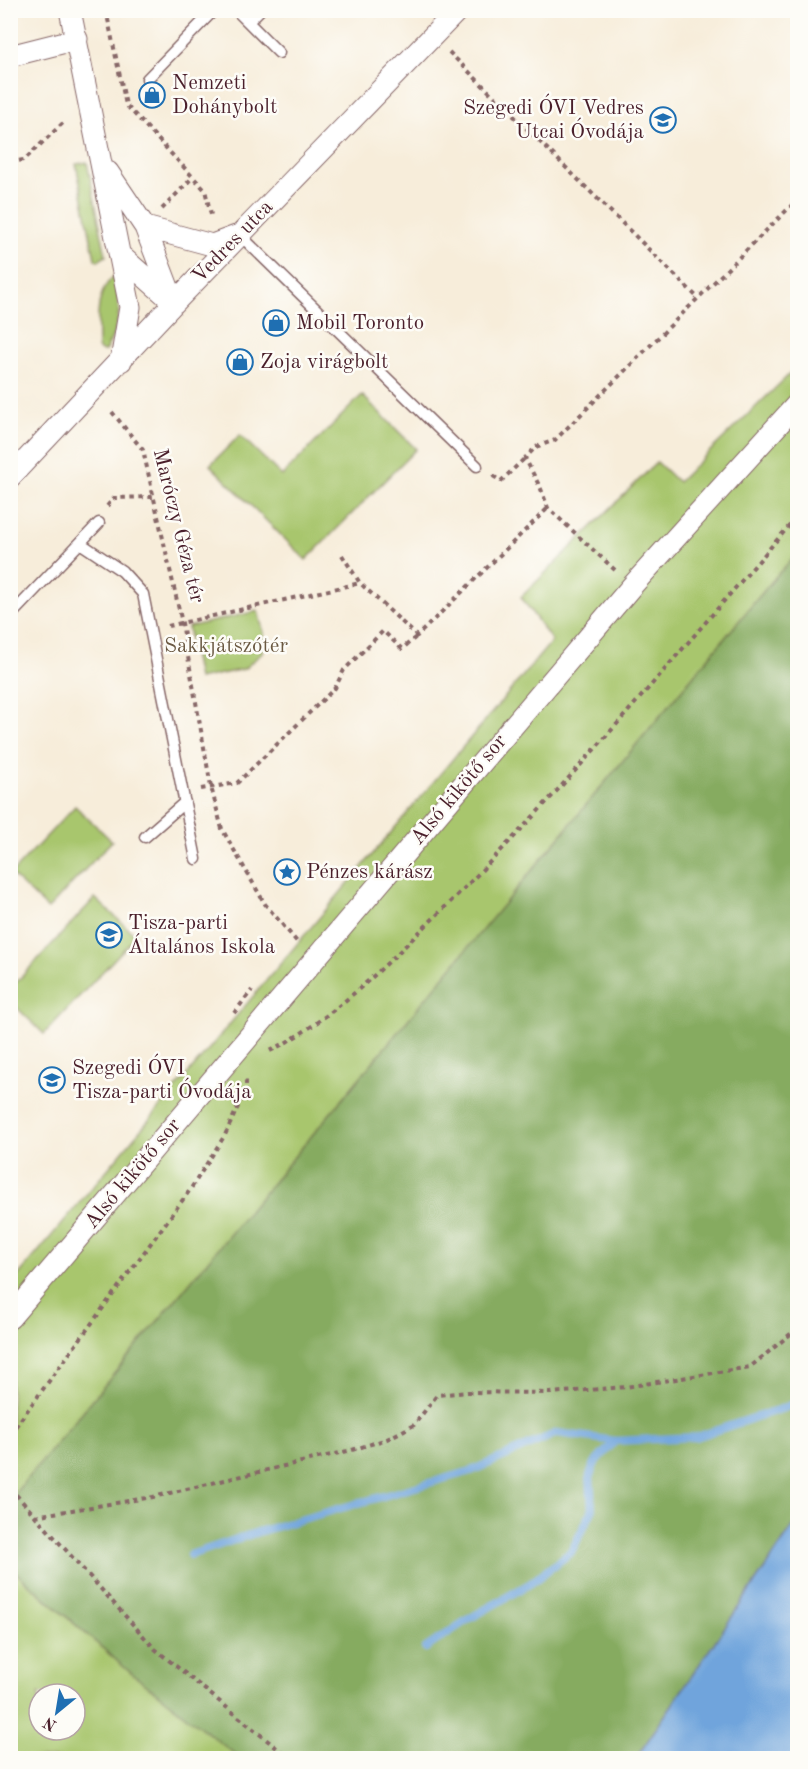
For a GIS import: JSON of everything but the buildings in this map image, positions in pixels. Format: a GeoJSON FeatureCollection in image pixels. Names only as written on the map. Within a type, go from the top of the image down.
{"type":"FeatureCollection","features":[{"type":"Feature","properties":{"kind":"street"},"geometry":{"type":"LineString","coordinates":[[70,10],[103,164],[129,307],[121,361]]}},
{"type":"Feature","properties":{"kind":"street","name":"Vedres utca"},"geometry":{"type":"LineString","coordinates":[[10,477],[174,303],[458,10]]}},
{"type":"Feature","properties":{"kind":"street"},"geometry":{"type":"LineString","coordinates":[[10,56],[77,39]]}},
{"type":"Feature","properties":{"kind":"street"},"geometry":{"type":"LineString","coordinates":[[103,164],[150,222],[174,303]]}},
{"type":"Feature","properties":{"kind":"street"},"geometry":{"type":"LineString","coordinates":[[150,222],[212,245],[240,235]]}},
{"type":"Feature","properties":{"kind":"street"},"geometry":{"type":"LineString","coordinates":[[120,255],[174,303]]}},
{"type":"Feature","properties":{"kind":"street","name":"Alsó kikötő sor"},"geometry":{"type":"LineString","coordinates":[[10,1318],[632,586],[798,404]]}},
{"type":"Feature","properties":{"kind":"lane"},"geometry":{"type":"LineString","coordinates":[[147,80],[214,10]]}},
{"type":"Feature","properties":{"kind":"lane"},"geometry":{"type":"LineString","coordinates":[[236,10],[279,53]]}},
{"type":"Feature","properties":{"kind":"lane"},"geometry":{"type":"LineString","coordinates":[[248,22],[260,10]]}},
{"type":"Feature","properties":{"kind":"lane"},"geometry":{"type":"LineString","coordinates":[[240,235],[477,466]]}},
{"type":"Feature","properties":{"kind":"lane"},"geometry":{"type":"LineString","coordinates":[[10,616],[99,523]]}},
{"type":"Feature","properties":{"kind":"lane"},"geometry":{"type":"LineString","coordinates":[[80,543],[122,571],[143,594],[196,859]]}},
{"type":"Feature","properties":{"kind":"lane"},"geometry":{"type":"LineString","coordinates":[[145,837],[184,802]]}},
{"type":"Feature","properties":{"kind":"path"},"geometry":{"type":"LineString","coordinates":[[106,10],[126,105],[205,190],[213,223]]}},
{"type":"Feature","properties":{"kind":"path"},"geometry":{"type":"LineString","coordinates":[[432,36],[698,298]]}},
{"type":"Feature","properties":{"kind":"path"},"geometry":{"type":"LineString","coordinates":[[10,162],[24,160],[63,123]]}},
{"type":"Feature","properties":{"kind":"path"},"geometry":{"type":"LineString","coordinates":[[150,222],[193,177]]}},
{"type":"Feature","properties":{"kind":"path"},"geometry":{"type":"LineString","coordinates":[[507,475],[536,447],[555,440],[798,199]]}},
{"type":"Feature","properties":{"kind":"path","name":"Maróczy Géza tér"},"geometry":{"type":"LineString","coordinates":[[112,411],[143,450],[182,623],[211,787],[222,829],[265,904],[314,962]]}},
{"type":"Feature","properties":{"kind":"path"},"geometry":{"type":"LineString","coordinates":[[525,459],[548,508],[632,586]]}},
{"type":"Feature","properties":{"kind":"path"},"geometry":{"type":"LineString","coordinates":[[114,498],[153,497]]}},
{"type":"Feature","properties":{"kind":"path"},"geometry":{"type":"LineString","coordinates":[[211,787],[237,783],[335,688],[344,670],[382,631],[402,649],[548,508]]}},
{"type":"Feature","properties":{"kind":"path"},"geometry":{"type":"LineString","coordinates":[[264,1054],[304,1034],[354,996],[516,838],[798,516]]}},
{"type":"Feature","properties":{"kind":"path"},"geometry":{"type":"LineString","coordinates":[[342,555],[360,583],[417,636]]}},
{"type":"Feature","properties":{"kind":"path","name":"Maróczy Géza tér"},"geometry":{"type":"LineString","coordinates":[[150,630],[360,583]]}},
{"type":"Feature","properties":{"kind":"path"},"geometry":{"type":"LineString","coordinates":[[234,1013],[252,990]]}},
{"type":"Feature","properties":{"kind":"path"},"geometry":{"type":"LineString","coordinates":[[10,1434],[190,1190],[225,1135],[246,1089],[244,1044]]}},
{"type":"Feature","properties":{"kind":"path"},"geometry":{"type":"LineString","coordinates":[[35,1516],[153,1497],[352,1450],[387,1439],[414,1425],[437,1395],[467,1392],[550,1393],[626,1387],[750,1367],[798,1328]]}},
{"type":"Feature","properties":{"kind":"path"},"geometry":{"type":"LineString","coordinates":[[10,1488],[155,1649],[289,1758]]}},
{"type":"Feature","properties":{"kind":"green space"},"geometry":{"type":"Polygon","coordinates":[[[87,162],[106,256],[98,261],[95,259],[76,164],[87,162]]]}},
{"type":"Feature","properties":{"kind":"green space"},"geometry":{"type":"Polygon","coordinates":[[[114,276],[119,306],[117,323],[111,341],[105,351],[101,351],[98,348],[98,309],[103,291],[114,276]]]}},
{"type":"Feature","properties":{"kind":"green space"},"geometry":{"type":"Polygon","coordinates":[[[797,367],[797,554],[778,574],[11,1498],[11,1284],[552,641],[521,597],[657,462],[678,482],[797,367]]]}},
{"type":"Feature","properties":{"kind":"green space"},"geometry":{"type":"Polygon","coordinates":[[[362,395],[416,449],[306,560],[210,465],[240,435],[282,476],[362,395]]]}},
{"type":"Feature","properties":{"kind":"green space"},"geometry":{"type":"Polygon","coordinates":[[[797,554],[797,1521],[636,1758],[240,1758],[131,1673],[11,1568],[11,1498],[778,574],[797,554]]]}},
{"type":"Feature","properties":{"kind":"green space","name":"Sakkjátszótér"},"geometry":{"type":"Polygon","coordinates":[[[258,611],[264,634],[262,653],[244,669],[198,679],[188,627],[258,611]]]}},
{"type":"Feature","properties":{"kind":"green space"},"geometry":{"type":"Polygon","coordinates":[[[75,806],[112,841],[48,909],[11,874],[75,806]]]}},
{"type":"Feature","properties":{"kind":"green space"},"geometry":{"type":"Polygon","coordinates":[[[95,898],[136,936],[44,1034],[11,1002],[11,988],[95,898]]]}},
{"type":"Feature","properties":{"kind":"green space"},"geometry":{"type":"Polygon","coordinates":[[[10,1568],[131,1673],[240,1758],[11,1758],[10,1568]]]}},
{"type":"Feature","properties":{"kind":"water"},"geometry":{"type":"Polygon","coordinates":[[[797,1521],[797,1758],[636,1758],[797,1521]]]}},
{"type":"Feature","properties":{"kind":"waterway"},"geometry":{"type":"LineString","coordinates":[[190,1555],[261,1531],[471,1471],[557,1433],[615,1441],[696,1437],[798,1402]]}},
{"type":"Feature","properties":{"kind":"waterway"},"geometry":{"type":"LineString","coordinates":[[426,1648],[467,1620],[531,1583],[571,1552],[592,1511],[590,1475],[595,1463],[615,1441]]}},
{"type":"Feature","properties":{"kind":"place","name":"Nemzeti Dohánybolt"},"geometry":{"type":"Point","coordinates":[152,95]}},
{"type":"Feature","properties":{"kind":"place","name":"Szegedi ÓVI Vedres Utcai Óvodája"},"geometry":{"type":"Point","coordinates":[663,120]}},
{"type":"Feature","properties":{"kind":"place","name":"Mobil Toronto"},"geometry":{"type":"Point","coordinates":[276,323]}},
{"type":"Feature","properties":{"kind":"place","name":"Zoja virágbolt"},"geometry":{"type":"Point","coordinates":[240,362]}},
{"type":"Feature","properties":{"kind":"place","name":"Pénzes kárász"},"geometry":{"type":"Point","coordinates":[287,872]}},
{"type":"Feature","properties":{"kind":"place","name":"Tisza-parti Általános Iskola"},"geometry":{"type":"Point","coordinates":[109,935]}},
{"type":"Feature","properties":{"kind":"place","name":"Szegedi ÓVI Tisza-parti Óvodája"},"geometry":{"type":"Point","coordinates":[52,1080]}}]}
